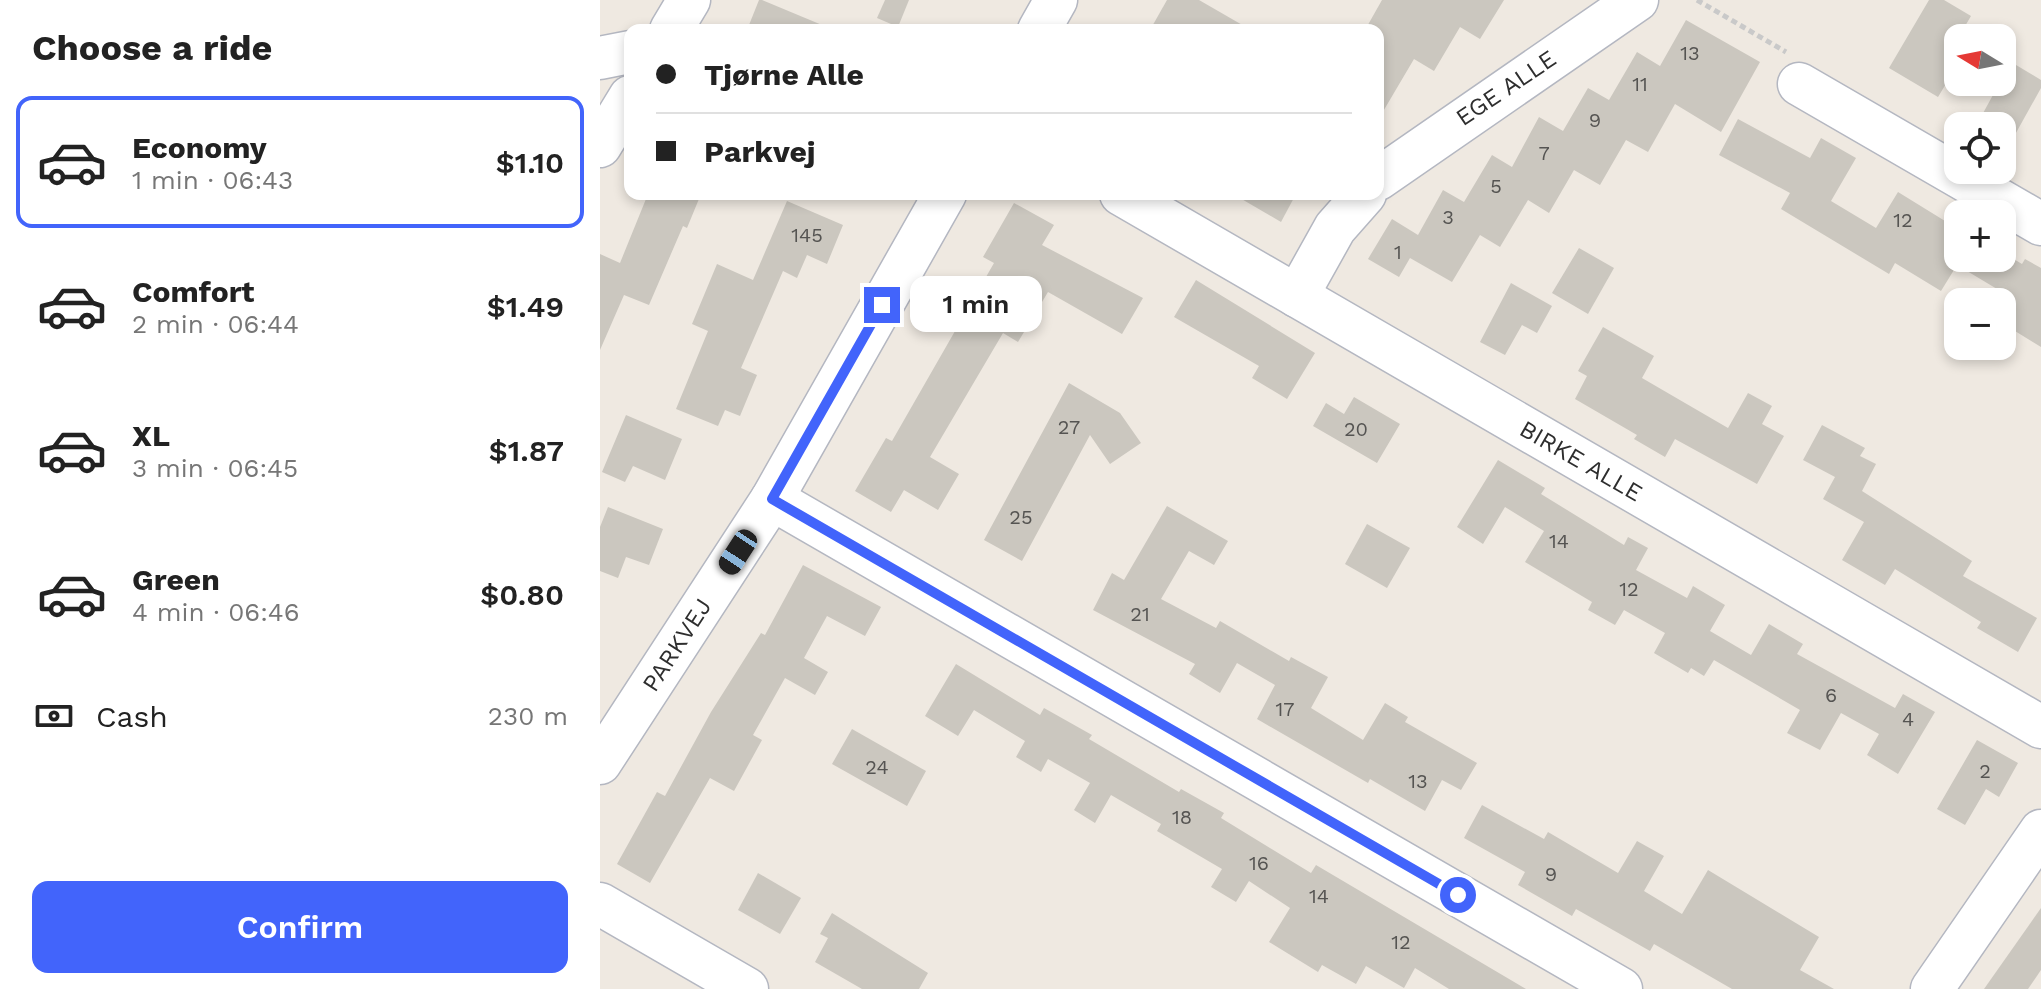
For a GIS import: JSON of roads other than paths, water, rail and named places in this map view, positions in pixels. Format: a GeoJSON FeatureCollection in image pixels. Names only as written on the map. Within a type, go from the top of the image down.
{"type":"FeatureCollection","features":[{"type":"Feature","properties":{"kind":"street"},"geometry":{"type":"LineString","coordinates":[[675,24],[689,0]]}},
{"type":"Feature","properties":{"kind":"street"},"geometry":{"type":"LineString","coordinates":[[1042,24],[1056,0]]}},
{"type":"Feature","properties":{"kind":"street","name":"EGE ALLE"},"geometry":{"type":"LineString","coordinates":[[1384,175],[1637,0]]}},
{"type":"Feature","properties":{"kind":"street"},"geometry":{"type":"LineString","coordinates":[[600,58],[624,53]]}},
{"type":"Feature","properties":{"kind":"street"},"geometry":{"type":"LineString","coordinates":[[1795,70],[2041,224]]}},
{"type":"Feature","properties":{"kind":"street"},"geometry":{"type":"LineString","coordinates":[[600,146],[624,107]]}},
{"type":"Feature","properties":{"kind":"street","name":"PARKVEJ"},"geometry":{"type":"LineString","coordinates":[[600,763],[772,499],[942,200]]}},
{"type":"Feature","properties":{"kind":"street","name":"BIRKE ALLE"},"geometry":{"type":"LineString","coordinates":[[1131,200],[2041,727]]}},
{"type":"Feature","properties":{"kind":"street"},"geometry":{"type":"LineString","coordinates":[[1297,296],[1335,228],[1360,200]]}},
{"type":"Feature","properties":{"kind":"street"},"geometry":{"type":"LineString","coordinates":[[772,499],[1621,989]]}},
{"type":"Feature","properties":{"kind":"street"},"geometry":{"type":"LineString","coordinates":[[1932,989],[2041,831]]}},
{"type":"Feature","properties":{"kind":"street"},"geometry":{"type":"LineString","coordinates":[[600,904],[747,989]]}}]}
